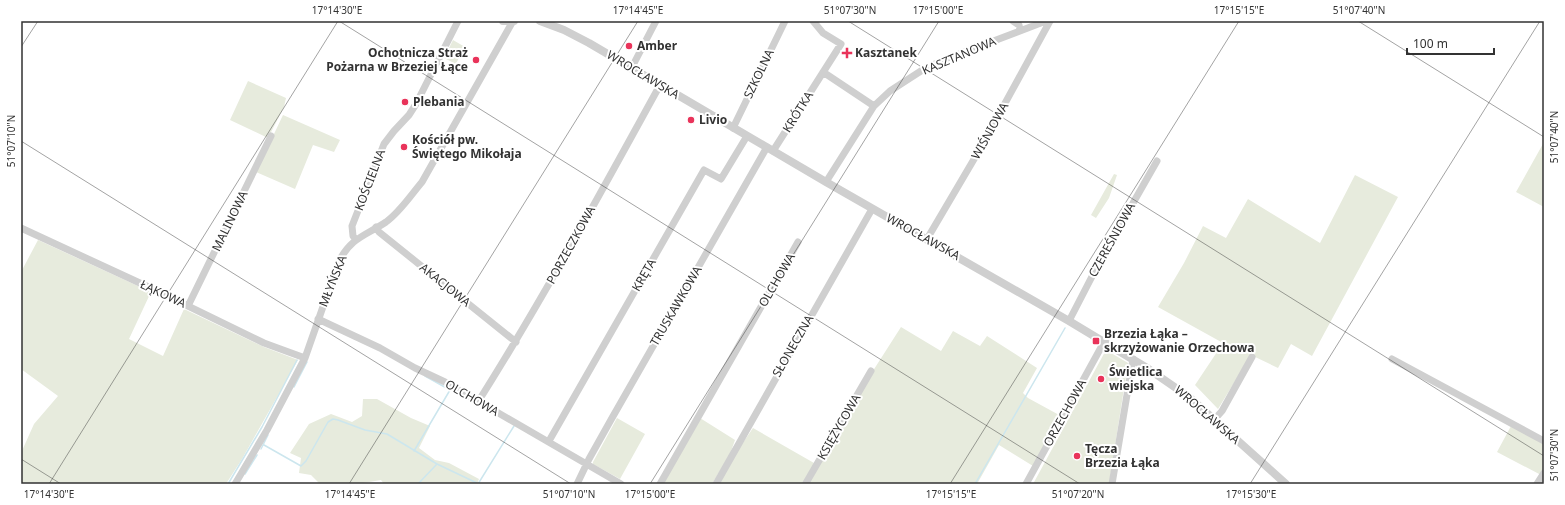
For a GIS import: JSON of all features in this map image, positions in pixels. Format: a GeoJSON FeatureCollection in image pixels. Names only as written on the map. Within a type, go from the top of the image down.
{"type":"FeatureCollection","features":[{"type":"Feature","properties":{"kind":"street","name":"KOŚCIELNA"},"geometry":{"type":"LineString","coordinates":[[356,240],[353,236],[352,226],[380,152],[391,134],[409,115],[416,104],[458,21]]}},
{"type":"Feature","properties":{"kind":"street"},"geometry":{"type":"LineString","coordinates":[[503,21],[513,21]]}},
{"type":"Feature","properties":{"kind":"street","name":"MŁYŃSKA"},"geometry":{"type":"LineString","coordinates":[[234,484],[267,430],[305,358],[339,261],[348,246],[387,221],[405,203],[422,182],[513,21]]}},
{"type":"Feature","properties":{"kind":"street","name":"WROCŁAWSKA"},"geometry":{"type":"LineString","coordinates":[[540,21],[564,30],[1133,359],[1175,386],[1286,484]]}},
{"type":"Feature","properties":{"kind":"street"},"geometry":{"type":"LineString","coordinates":[[631,69],[656,21]]}},
{"type":"Feature","properties":{"kind":"street","name":"SZKOLNA"},"geometry":{"type":"LineString","coordinates":[[733,128],[785,21]]}},
{"type":"Feature","properties":{"kind":"street","name":"KRÓTKA"},"geometry":{"type":"LineString","coordinates":[[770,149],[841,44],[823,33],[814,21]]}},
{"type":"Feature","properties":{"kind":"street"},"geometry":{"type":"LineString","coordinates":[[1014,21],[1019,25],[1020,30]]}},
{"type":"Feature","properties":{"kind":"street","name":"KASZTANOWA"},"geometry":{"type":"LineString","coordinates":[[826,182],[874,106],[890,92],[924,69],[973,48],[1046,21]]}},
{"type":"Feature","properties":{"kind":"street","name":"WIŚNIOWA"},"geometry":{"type":"LineString","coordinates":[[927,239],[976,155],[1050,21]]}},
{"type":"Feature","properties":{"kind":"street"},"geometry":{"type":"LineString","coordinates":[[823,72],[874,106]]}},
{"type":"Feature","properties":{"kind":"street","name":"PORZECZKOWA"},"geometry":{"type":"LineString","coordinates":[[478,402],[516,342],[660,85]]}},
{"type":"Feature","properties":{"kind":"street","name":"MALINOWA"},"geometry":{"type":"LineString","coordinates":[[188,306],[271,136]]}},
{"type":"Feature","properties":{"kind":"street","name":"KRĘTA"},"geometry":{"type":"LineString","coordinates":[[548,441],[704,170],[721,179],[747,136]]}},
{"type":"Feature","properties":{"kind":"street","name":"TRUSKAWKOWA"},"geometry":{"type":"LineString","coordinates":[[577,484],[586,465],[770,149]]}},
{"type":"Feature","properties":{"kind":"street","name":"CZEREŚNIOWA"},"geometry":{"type":"LineString","coordinates":[[1069,321],[1100,261],[1157,161]]}},
{"type":"Feature","properties":{"kind":"street","name":"SŁONECZNA"},"geometry":{"type":"LineString","coordinates":[[716,484],[872,209]]}},
{"type":"Feature","properties":{"kind":"street","name":"AKACJOWA"},"geometry":{"type":"LineString","coordinates":[[376,227],[379,232],[516,342]]}},
{"type":"Feature","properties":{"kind":"street","name":"ŁĄKOWA"},"geometry":{"type":"LineString","coordinates":[[21,228],[264,343],[305,358]]}},
{"type":"Feature","properties":{"kind":"street","name":"OLCHOWA"},"geometry":{"type":"LineString","coordinates":[[660,484],[798,242]]}},
{"type":"Feature","properties":{"kind":"street","name":"OLCHOWA"},"geometry":{"type":"LineString","coordinates":[[318,320],[380,348],[415,368],[445,382],[621,484]]}},
{"type":"Feature","properties":{"kind":"street","name":"ORZECHOWA"},"geometry":{"type":"LineString","coordinates":[[1026,484],[1104,342]]}},
{"type":"Feature","properties":{"kind":"street"},"geometry":{"type":"LineString","coordinates":[[1214,420],[1222,411],[1252,358]]}},
{"type":"Feature","properties":{"kind":"street"},"geometry":{"type":"LineString","coordinates":[[1112,484],[1133,359]]}},
{"type":"Feature","properties":{"kind":"street"},"geometry":{"type":"LineString","coordinates":[[1392,359],[1544,441]]}},
{"type":"Feature","properties":{"kind":"street","name":"KSIĘŻYCOWA"},"geometry":{"type":"LineString","coordinates":[[806,483],[871,371]]}},
{"type":"Feature","properties":{"kind":"street"},"geometry":{"type":"LineString","coordinates":[[1537,484],[1544,473]]}},
{"type":"Feature","properties":{"kind":"shaded area"},"geometry":{"type":"Polygon","coordinates":[[[453,40],[465,47],[453,69],[450,67],[452,62],[444,58],[453,40]]]}},
{"type":"Feature","properties":{"kind":"shaded area"},"geometry":{"type":"Polygon","coordinates":[[[248,81],[286,98],[284,107],[268,138],[230,120],[248,81]]]}},
{"type":"Feature","properties":{"kind":"shaded area"},"geometry":{"type":"Polygon","coordinates":[[[283,115],[340,140],[334,152],[313,145],[295,189],[256,172],[283,115]]]}},
{"type":"Feature","properties":{"kind":"shaded area"},"geometry":{"type":"Polygon","coordinates":[[[1544,142],[1544,207],[1516,192],[1544,142]]]}},
{"type":"Feature","properties":{"kind":"shaded area"},"geometry":{"type":"Polygon","coordinates":[[[1114,174],[1117,175],[1109,198],[1096,218],[1091,215],[1114,174]]]}},
{"type":"Feature","properties":{"kind":"shaded area"},"geometry":{"type":"Polygon","coordinates":[[[1355,175],[1398,197],[1312,356],[1291,344],[1278,368],[1251,355],[1218,409],[1195,385],[1223,343],[1158,307],[1184,263],[1203,226],[1226,238],[1248,199],[1320,243],[1355,175]]]}},
{"type":"Feature","properties":{"kind":"shaded area"},"geometry":{"type":"Polygon","coordinates":[[[38,240],[151,292],[129,339],[163,356],[184,309],[264,347],[298,360],[242,459],[226,484],[21,484],[21,453],[34,424],[58,396],[21,369],[21,272],[38,240]]]}},
{"type":"Feature","properties":{"kind":"shaded area"},"geometry":{"type":"Polygon","coordinates":[[[901,327],[941,351],[953,331],[980,346],[987,336],[1037,368],[1023,393],[1028,398],[1061,416],[1033,466],[999,445],[977,484],[719,484],[736,453],[753,428],[814,463],[901,327]]]}},
{"type":"Feature","properties":{"kind":"shaded area"},"geometry":{"type":"Polygon","coordinates":[[[1106,350],[1128,363],[1109,484],[1033,484],[1106,350]]]}},
{"type":"Feature","properties":{"kind":"shaded area"},"geometry":{"type":"Polygon","coordinates":[[[363,399],[377,399],[411,418],[430,426],[419,448],[435,460],[449,463],[479,479],[477,484],[384,484],[381,480],[357,484],[320,484],[311,475],[299,473],[301,458],[290,453],[309,424],[331,414],[352,422],[362,416],[363,399]]]}},
{"type":"Feature","properties":{"kind":"shaded area"},"geometry":{"type":"Polygon","coordinates":[[[617,418],[645,434],[620,479],[593,464],[617,418]]]}},
{"type":"Feature","properties":{"kind":"shaded area"},"geometry":{"type":"Polygon","coordinates":[[[700,418],[735,440],[730,454],[712,484],[662,484],[700,418]]]}},
{"type":"Feature","properties":{"kind":"shaded area"},"geometry":{"type":"Polygon","coordinates":[[[1511,426],[1544,443],[1544,470],[1541,475],[1497,452],[1511,426]]]}},
{"type":"Feature","properties":{"kind":"waterway"},"geometry":{"type":"LineString","coordinates":[[975,484],[1065,328]]}},
{"type":"Feature","properties":{"kind":"waterway"},"geometry":{"type":"LineString","coordinates":[[228,484],[262,427],[297,360]]}},
{"type":"Feature","properties":{"kind":"waterway"},"geometry":{"type":"LineString","coordinates":[[294,387],[307,362]]}},
{"type":"Feature","properties":{"kind":"waterway"},"geometry":{"type":"LineString","coordinates":[[414,451],[450,390],[425,376]]}},
{"type":"Feature","properties":{"kind":"waterway"},"geometry":{"type":"LineString","coordinates":[[264,445],[301,466],[306,461],[328,422],[333,419],[365,430],[387,434],[437,464],[479,484]]}},
{"type":"Feature","properties":{"kind":"waterway"},"geometry":{"type":"LineString","coordinates":[[478,484],[514,426]]}},
{"type":"Feature","properties":{"kind":"waterway"},"geometry":{"type":"LineString","coordinates":[[261,449],[268,435]]}},
{"type":"Feature","properties":{"kind":"waterway"},"geometry":{"type":"LineString","coordinates":[[245,474],[257,455]]}},
{"type":"Feature","properties":{"kind":"waterway"},"geometry":{"type":"LineString","coordinates":[[418,484],[437,464]]}},
{"type":"Feature","properties":{"kind":"place","name":"Amber"},"geometry":{"type":"Point","coordinates":[629,46]}},
{"type":"Feature","properties":{"kind":"place","name":"Kasztanek"},"geometry":{"type":"Point","coordinates":[847,53]}},
{"type":"Feature","properties":{"kind":"place","name":"Ochotnicza Straż Pożarna w Brzeziej Łące"},"geometry":{"type":"Point","coordinates":[476,60]}},
{"type":"Feature","properties":{"kind":"place","name":"Plebania"},"geometry":{"type":"Point","coordinates":[405,102]}},
{"type":"Feature","properties":{"kind":"place","name":"Livio"},"geometry":{"type":"Point","coordinates":[691,120]}},
{"type":"Feature","properties":{"kind":"place","name":"Kościół pw. Świętego Mikołaja"},"geometry":{"type":"Point","coordinates":[404,147]}},
{"type":"Feature","properties":{"kind":"place","name":"Brzezia Łąka – skrzyżowanie Orzechowa"},"geometry":{"type":"Point","coordinates":[1096,341]}},
{"type":"Feature","properties":{"kind":"place","name":"Świetlica wiejska"},"geometry":{"type":"Point","coordinates":[1101,379]}},
{"type":"Feature","properties":{"kind":"place","name":"Tęcza Brzezia Łąka"},"geometry":{"type":"Point","coordinates":[1077,456]}}]}
